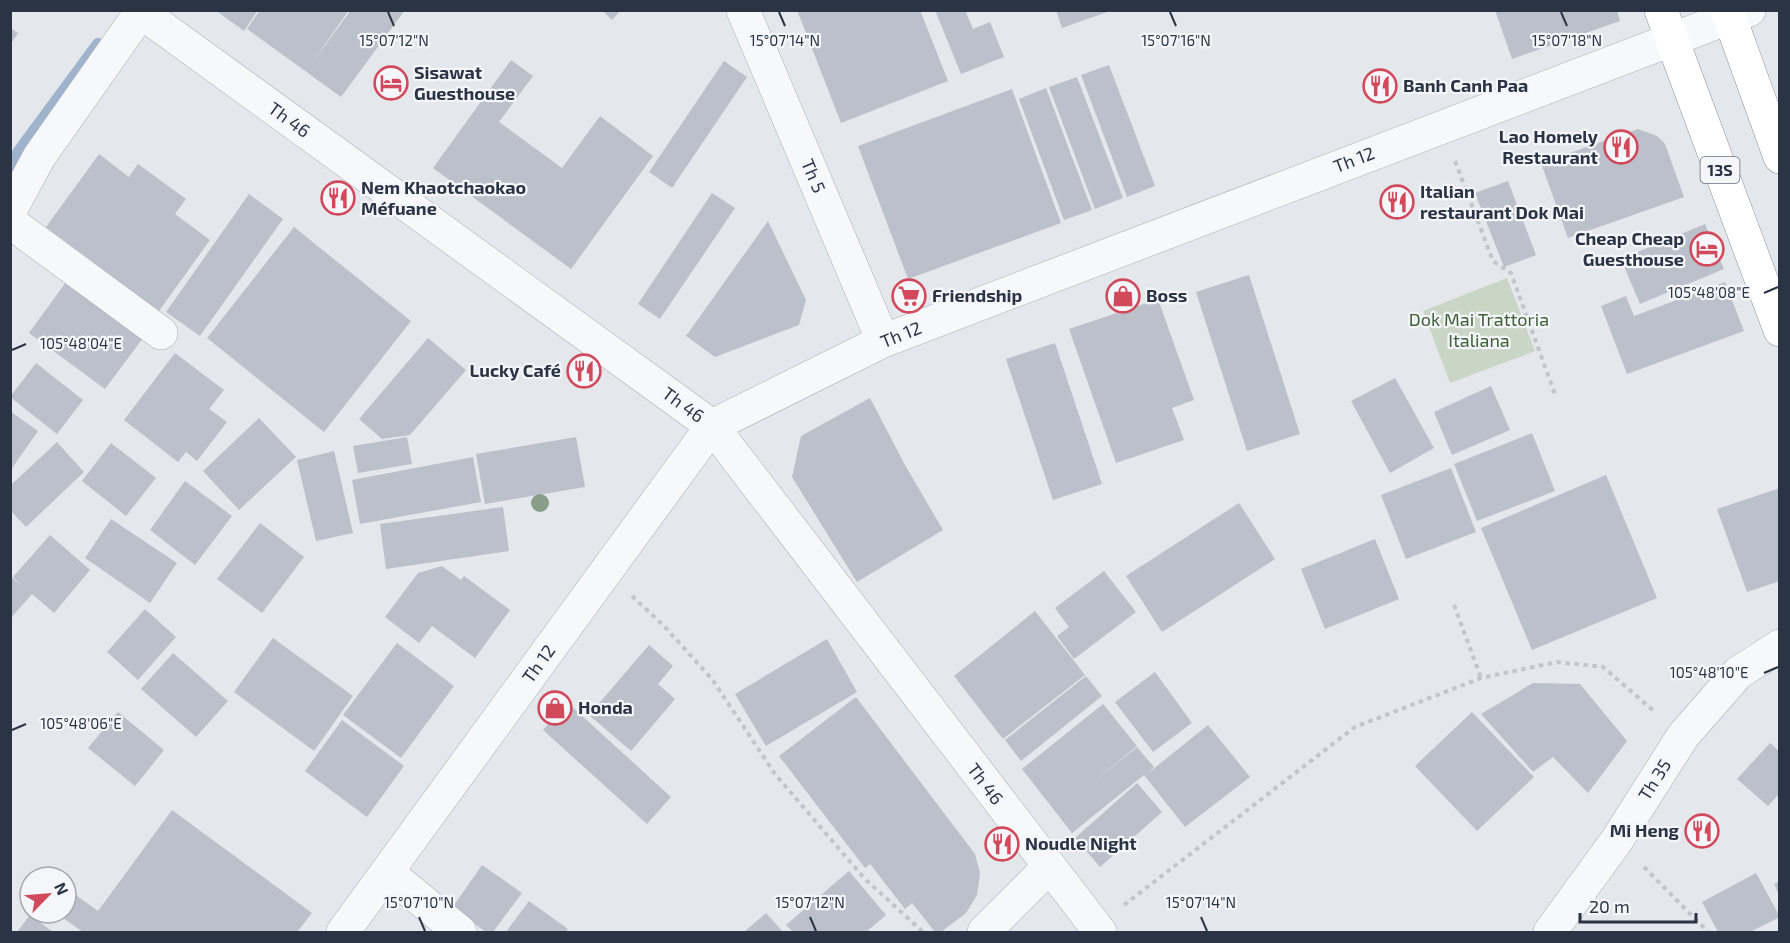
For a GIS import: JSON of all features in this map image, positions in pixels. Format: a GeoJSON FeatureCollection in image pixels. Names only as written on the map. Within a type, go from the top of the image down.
{"type":"FeatureCollection","features":[{"type":"Feature","properties":{"kind":"highway"},"geometry":{"type":"LineString","coordinates":[[1735,13],[1779,158]]}},
{"type":"Feature","properties":{"kind":"highway","name":"13S"},"geometry":{"type":"LineString","coordinates":[[1666,25],[1779,330]]}},
{"type":"Feature","properties":{"kind":"street","name":"Th 5"},"geometry":{"type":"LineString","coordinates":[[743,10],[883,341]]}},
{"type":"Feature","properties":{"kind":"street"},"geometry":{"type":"LineString","coordinates":[[10,211],[39,157],[139,11]]}},
{"type":"Feature","properties":{"kind":"street","name":"Th 46"},"geometry":{"type":"LineString","coordinates":[[139,11],[712,426],[1048,868],[1098,929]]}},
{"type":"Feature","properties":{"kind":"street","name":"Th 12"},"geometry":{"type":"LineString","coordinates":[[343,933],[712,426],[883,341],[1442,127],[1666,25],[1735,13]]}},
{"type":"Feature","properties":{"kind":"street"},"geometry":{"type":"LineString","coordinates":[[10,222],[161,333]]}},
{"type":"Feature","properties":{"kind":"street","name":"Th 35"},"geometry":{"type":"LineString","coordinates":[[1550,933],[1617,840],[1683,736],[1738,673],[1779,646]]}},
{"type":"Feature","properties":{"kind":"street"},"geometry":{"type":"LineString","coordinates":[[984,933],[1048,868]]}},
{"type":"Feature","properties":{"kind":"street"},"geometry":{"type":"LineString","coordinates":[[387,872],[460,933]]}},
{"type":"Feature","properties":{"kind":"path"},"geometry":{"type":"LineString","coordinates":[[1442,127],[1493,261],[1511,273],[1556,397]]}},
{"type":"Feature","properties":{"kind":"path"},"geometry":{"type":"LineString","coordinates":[[606,570],[663,625],[712,679],[775,774],[864,878],[923,933]]}},
{"type":"Feature","properties":{"kind":"path"},"geometry":{"type":"LineString","coordinates":[[1454,606],[1481,678]]}},
{"type":"Feature","properties":{"kind":"path"},"geometry":{"type":"LineString","coordinates":[[1098,929],[1355,727],[1481,678],[1557,662],[1603,667],[1683,736]]}},
{"type":"Feature","properties":{"kind":"path"},"geometry":{"type":"LineString","coordinates":[[1617,840],[1708,933]]}},
{"type":"Feature","properties":{"kind":"green space","name":"Dok Mai Trattoria Italiana"},"geometry":{"type":"Polygon","coordinates":[[[1507,278],[1535,351],[1450,383],[1423,311],[1507,278]]]}},
{"type":"Feature","properties":{"kind":"building"},"geometry":{"type":"Polygon","coordinates":[[[215,10],[258,10],[244,31],[215,10]]]}},
{"type":"Feature","properties":{"kind":"building"},"geometry":{"type":"Polygon","coordinates":[[[260,10],[349,10],[312,63],[351,10],[405,10],[341,97],[247,29],[260,10]]]}},
{"type":"Feature","properties":{"kind":"building"},"geometry":{"type":"Polygon","coordinates":[[[602,10],[621,10],[612,20],[602,10]]]}},
{"type":"Feature","properties":{"kind":"building"},"geometry":{"type":"Polygon","coordinates":[[[797,10],[920,10],[948,81],[841,123],[797,10]]]}},
{"type":"Feature","properties":{"kind":"building"},"geometry":{"type":"Polygon","coordinates":[[[935,10],[965,10],[973,29],[990,22],[1004,57],[961,74],[935,10]]]}},
{"type":"Feature","properties":{"kind":"building"},"geometry":{"type":"Polygon","coordinates":[[[1056,10],[1110,10],[1110,11],[1062,28],[1056,10]]]}},
{"type":"Feature","properties":{"kind":"building"},"geometry":{"type":"Polygon","coordinates":[[[1495,10],[1617,10],[1620,21],[1512,59],[1495,10]]]}},
{"type":"Feature","properties":{"kind":"building"},"geometry":{"type":"Polygon","coordinates":[[[10,28],[18,33],[10,45],[10,28]]]}},
{"type":"Feature","properties":{"kind":"building"},"geometry":{"type":"Polygon","coordinates":[[[511,60],[533,76],[499,122],[562,168],[600,116],[653,156],[571,269],[433,168],[511,60]]]}},
{"type":"Feature","properties":{"kind":"building"},"geometry":{"type":"Polygon","coordinates":[[[724,61],[747,77],[672,188],[649,172],[724,61]]]}},
{"type":"Feature","properties":{"kind":"building"},"geometry":{"type":"Polygon","coordinates":[[[1109,65],[1155,186],[1127,197],[1081,75],[1109,65]]]}},
{"type":"Feature","properties":{"kind":"building"},"geometry":{"type":"Polygon","coordinates":[[[1077,77],[1123,198],[1095,209],[1049,87],[1077,77]]]}},
{"type":"Feature","properties":{"kind":"building"},"geometry":{"type":"Polygon","coordinates":[[[1046,88],[1092,210],[1064,220],[1019,99],[1046,88]]]}},
{"type":"Feature","properties":{"kind":"building"},"geometry":{"type":"Polygon","coordinates":[[[1012,89],[1061,223],[908,279],[858,146],[1012,89]]]}},
{"type":"Feature","properties":{"kind":"building"},"geometry":{"type":"Polygon","coordinates":[[[1638,129],[1657,136],[1665,144],[1684,197],[1568,238],[1541,163],[1638,129]]]}},
{"type":"Feature","properties":{"kind":"building"},"geometry":{"type":"Polygon","coordinates":[[[99,154],[129,177],[138,164],[186,199],[175,214],[210,240],[159,311],[46,227],[99,154]]]}},
{"type":"Feature","properties":{"kind":"building"},"geometry":{"type":"Polygon","coordinates":[[[1508,181],[1536,255],[1504,267],[1475,193],[1508,181]]]}},
{"type":"Feature","properties":{"kind":"building"},"geometry":{"type":"Polygon","coordinates":[[[712,193],[735,208],[660,319],[638,304],[712,193]]]}},
{"type":"Feature","properties":{"kind":"building"},"geometry":{"type":"Polygon","coordinates":[[[249,194],[283,219],[200,336],[166,312],[249,194]]]}},
{"type":"Feature","properties":{"kind":"building"},"geometry":{"type":"Polygon","coordinates":[[[768,221],[806,300],[799,325],[715,357],[686,336],[768,221]]]}},
{"type":"Feature","properties":{"kind":"building"},"geometry":{"type":"Polygon","coordinates":[[[1705,224],[1724,269],[1640,304],[1621,259],[1705,224]]]}},
{"type":"Feature","properties":{"kind":"building"},"geometry":{"type":"Polygon","coordinates":[[[294,227],[411,321],[324,432],[207,338],[294,227]]]}},
{"type":"Feature","properties":{"kind":"building"},"geometry":{"type":"Polygon","coordinates":[[[1249,275],[1300,434],[1247,451],[1196,292],[1249,275]]]}},
{"type":"Feature","properties":{"kind":"building"},"geometry":{"type":"Polygon","coordinates":[[[69,278],[146,334],[105,389],[29,333],[69,278]]]}},
{"type":"Feature","properties":{"kind":"building"},"geometry":{"type":"Polygon","coordinates":[[[1725,282],[1744,331],[1627,374],[1601,306],[1626,296],[1634,316],[1725,282]]]}},
{"type":"Feature","properties":{"kind":"building"},"geometry":{"type":"Polygon","coordinates":[[[1158,299],[1194,400],[1172,408],[1184,440],[1116,463],[1069,329],[1158,299]]]}},
{"type":"Feature","properties":{"kind":"building"},"geometry":{"type":"Polygon","coordinates":[[[428,338],[466,370],[410,435],[382,439],[359,419],[428,338]]]}},
{"type":"Feature","properties":{"kind":"building"},"geometry":{"type":"Polygon","coordinates":[[[1055,343],[1102,484],[1053,500],[1006,359],[1055,343]]]}},
{"type":"Feature","properties":{"kind":"building"},"geometry":{"type":"Polygon","coordinates":[[[175,353],[224,390],[209,409],[227,422],[197,461],[186,452],[178,462],[124,420],[175,353]]]}},
{"type":"Feature","properties":{"kind":"building"},"geometry":{"type":"Polygon","coordinates":[[[36,363],[83,400],[57,434],[10,397],[36,363]]]}},
{"type":"Feature","properties":{"kind":"building"},"geometry":{"type":"Polygon","coordinates":[[[1395,378],[1434,448],[1390,473],[1351,401],[1395,378]]]}},
{"type":"Feature","properties":{"kind":"building"},"geometry":{"type":"Polygon","coordinates":[[[1491,386],[1510,430],[1452,455],[1434,412],[1491,386]]]}},
{"type":"Feature","properties":{"kind":"building"},"geometry":{"type":"Polygon","coordinates":[[[870,398],[943,530],[857,582],[792,477],[801,436],[870,398]]]}},
{"type":"Feature","properties":{"kind":"building"},"geometry":{"type":"Polygon","coordinates":[[[10,411],[38,431],[10,471],[10,411]]]}},
{"type":"Feature","properties":{"kind":"building"},"geometry":{"type":"Polygon","coordinates":[[[259,418],[296,457],[239,510],[203,471],[259,418]]]}},
{"type":"Feature","properties":{"kind":"building"},"geometry":{"type":"Polygon","coordinates":[[[1532,433],[1555,491],[1477,521],[1454,464],[1532,433]]]}},
{"type":"Feature","properties":{"kind":"building"},"geometry":{"type":"Polygon","coordinates":[[[407,437],[412,464],[358,473],[353,446],[407,437]]]}},
{"type":"Feature","properties":{"kind":"building"},"geometry":{"type":"Polygon","coordinates":[[[576,437],[585,487],[485,504],[476,454],[576,437]]]}},
{"type":"Feature","properties":{"kind":"building"},"geometry":{"type":"Polygon","coordinates":[[[57,442],[84,472],[26,527],[10,510],[10,486],[57,442]]]}},
{"type":"Feature","properties":{"kind":"building"},"geometry":{"type":"Polygon","coordinates":[[[111,443],[156,478],[126,516],[82,481],[111,443]]]}},
{"type":"Feature","properties":{"kind":"building"},"geometry":{"type":"Polygon","coordinates":[[[334,451],[353,533],[316,541],[297,460],[334,451]]]}},
{"type":"Feature","properties":{"kind":"building"},"geometry":{"type":"Polygon","coordinates":[[[473,457],[481,502],[360,524],[352,480],[473,457]]]}},
{"type":"Feature","properties":{"kind":"building"},"geometry":{"type":"Polygon","coordinates":[[[1451,468],[1476,532],[1406,559],[1381,495],[1451,468]]]}},
{"type":"Feature","properties":{"kind":"building"},"geometry":{"type":"Polygon","coordinates":[[[1606,475],[1657,598],[1532,650],[1481,528],[1606,475]]]}},
{"type":"Feature","properties":{"kind":"building"},"geometry":{"type":"Polygon","coordinates":[[[185,481],[232,516],[195,565],[150,530],[185,481]]]}},
{"type":"Feature","properties":{"kind":"building"},"geometry":{"type":"Polygon","coordinates":[[[1780,488],[1780,581],[1747,592],[1717,509],[1780,488]]]}},
{"type":"Feature","properties":{"kind":"building"},"geometry":{"type":"Polygon","coordinates":[[[1239,503],[1275,559],[1162,632],[1126,576],[1239,503]]]}},
{"type":"Feature","properties":{"kind":"building"},"geometry":{"type":"Polygon","coordinates":[[[503,507],[509,551],[386,569],[380,524],[503,507]]]}},
{"type":"Feature","properties":{"kind":"building"},"geometry":{"type":"Polygon","coordinates":[[[111,519],[177,563],[150,603],[85,558],[111,519]]]}},
{"type":"Feature","properties":{"kind":"building"},"geometry":{"type":"Polygon","coordinates":[[[260,523],[304,557],[262,613],[217,579],[260,523]]]}},
{"type":"Feature","properties":{"kind":"building"},"geometry":{"type":"Polygon","coordinates":[[[50,535],[90,570],[54,613],[32,594],[10,619],[10,576],[23,587],[13,577],[50,535]]]}},
{"type":"Feature","properties":{"kind":"building"},"geometry":{"type":"Polygon","coordinates":[[[1375,539],[1399,599],[1325,629],[1301,569],[1375,539]]]}},
{"type":"Feature","properties":{"kind":"building"},"geometry":{"type":"Polygon","coordinates":[[[442,566],[461,580],[464,576],[510,610],[475,658],[432,626],[419,643],[385,617],[418,573],[442,566]]]}},
{"type":"Feature","properties":{"kind":"building"},"geometry":{"type":"Polygon","coordinates":[[[1104,571],[1136,612],[1074,659],[1057,636],[1069,627],[1055,608],[1104,571]]]}},
{"type":"Feature","properties":{"kind":"building"},"geometry":{"type":"Polygon","coordinates":[[[145,609],[176,637],[138,680],[107,652],[145,609]]]}},
{"type":"Feature","properties":{"kind":"building"},"geometry":{"type":"Polygon","coordinates":[[[1035,611],[1085,675],[1003,739],[954,676],[1035,611]]]}},
{"type":"Feature","properties":{"kind":"building"},"geometry":{"type":"Polygon","coordinates":[[[273,638],[353,696],[314,751],[234,692],[273,638]]]}},
{"type":"Feature","properties":{"kind":"building"},"geometry":{"type":"Polygon","coordinates":[[[827,639],[857,692],[766,746],[735,694],[827,639]]]}},
{"type":"Feature","properties":{"kind":"building"},"geometry":{"type":"Polygon","coordinates":[[[397,643],[454,686],[401,758],[343,715],[397,643]]]}},
{"type":"Feature","properties":{"kind":"building"},"geometry":{"type":"Polygon","coordinates":[[[649,645],[673,666],[658,684],[675,699],[631,751],[589,715],[649,645]]]}},
{"type":"Feature","properties":{"kind":"building"},"geometry":{"type":"Polygon","coordinates":[[[173,653],[228,701],[196,737],[141,689],[173,653]]]}},
{"type":"Feature","properties":{"kind":"building"},"geometry":{"type":"Polygon","coordinates":[[[1155,672],[1192,723],[1153,752],[1115,702],[1155,672]]]}},
{"type":"Feature","properties":{"kind":"building"},"geometry":{"type":"Polygon","coordinates":[[[1086,676],[1102,696],[1021,761],[1005,740],[1086,676]]]}},
{"type":"Feature","properties":{"kind":"building"},"geometry":{"type":"Polygon","coordinates":[[[1533,683],[1580,684],[1627,741],[1588,793],[1553,757],[1533,772],[1481,714],[1533,683]]]}},
{"type":"Feature","properties":{"kind":"building"},"geometry":{"type":"Polygon","coordinates":[[[856,697],[975,854],[980,873],[977,895],[966,913],[941,932],[935,932],[912,903],[905,909],[870,864],[865,868],[779,756],[856,697]]]}},
{"type":"Feature","properties":{"kind":"building"},"geometry":{"type":"Polygon","coordinates":[[[568,703],[671,797],[647,824],[543,730],[568,703]]]}},
{"type":"Feature","properties":{"kind":"building"},"geometry":{"type":"Polygon","coordinates":[[[1103,704],[1137,746],[1091,784],[1137,747],[1154,767],[1147,774],[1208,725],[1250,777],[1185,827],[1144,775],[1072,833],[1022,769],[1103,704]]]}},
{"type":"Feature","properties":{"kind":"building"},"geometry":{"type":"Polygon","coordinates":[[[118,712],[164,750],[135,786],[88,748],[118,712]]]}},
{"type":"Feature","properties":{"kind":"building"},"geometry":{"type":"Polygon","coordinates":[[[1472,712],[1534,777],[1477,831],[1415,766],[1472,712]]]}},
{"type":"Feature","properties":{"kind":"building"},"geometry":{"type":"Polygon","coordinates":[[[342,720],[404,766],[367,817],[305,771],[342,720]]]}},
{"type":"Feature","properties":{"kind":"building"},"geometry":{"type":"Polygon","coordinates":[[[1770,743],[1780,752],[1780,793],[1768,806],[1737,779],[1770,743]]]}},
{"type":"Feature","properties":{"kind":"building"},"geometry":{"type":"Polygon","coordinates":[[[1137,783],[1162,812],[1100,867],[1075,838],[1137,783]]]}},
{"type":"Feature","properties":{"kind":"building"},"geometry":{"type":"Polygon","coordinates":[[[172,810],[312,913],[297,932],[83,932],[73,925],[78,925],[78,897],[98,911],[172,810]]]}},
{"type":"Feature","properties":{"kind":"building"},"geometry":{"type":"Polygon","coordinates":[[[482,865],[522,893],[493,932],[486,932],[452,908],[482,865]]]}},
{"type":"Feature","properties":{"kind":"building"},"geometry":{"type":"Polygon","coordinates":[[[849,871],[886,915],[866,932],[793,932],[786,925],[849,871]]]}},
{"type":"Feature","properties":{"kind":"building"},"geometry":{"type":"Polygon","coordinates":[[[1756,873],[1780,917],[1750,932],[1718,932],[1702,902],[1756,873]]]}},
{"type":"Feature","properties":{"kind":"building"},"geometry":{"type":"Polygon","coordinates":[[[1780,881],[1780,897],[1774,884],[1780,881]]]}},
{"type":"Feature","properties":{"kind":"building"},"geometry":{"type":"Polygon","coordinates":[[[529,901],[568,929],[565,932],[506,932],[529,901]]]}},
{"type":"Feature","properties":{"kind":"building"},"geometry":{"type":"Polygon","coordinates":[[[766,913],[783,932],[744,932],[766,913]]]}},
{"type":"Feature","properties":{"kind":"building"},"geometry":{"type":"Polygon","coordinates":[[[22,925],[44,925],[53,932],[17,932],[22,925]]]}},
{"type":"Feature","properties":{"kind":"waterway"},"geometry":{"type":"LineString","coordinates":[[10,168],[19,151],[98,44]]}},
{"type":"Feature","properties":{"kind":"place","name":"Sisawat Guesthouse"},"geometry":{"type":"Point","coordinates":[391,83]}},
{"type":"Feature","properties":{"kind":"place","name":"Banh Canh Paa"},"geometry":{"type":"Point","coordinates":[1380,86]}},
{"type":"Feature","properties":{"kind":"place","name":"Lao Homely Restaurant"},"geometry":{"type":"Point","coordinates":[1621,147]}},
{"type":"Feature","properties":{"kind":"place","name":"Nem Khaotchaokao Méfuane"},"geometry":{"type":"Point","coordinates":[338,198]}},
{"type":"Feature","properties":{"kind":"place","name":"Italian restaurant Dok Mai"},"geometry":{"type":"Point","coordinates":[1397,202]}},
{"type":"Feature","properties":{"kind":"place","name":"Cheap Cheap Guesthouse"},"geometry":{"type":"Point","coordinates":[1707,249]}},
{"type":"Feature","properties":{"kind":"place","name":"Friendship"},"geometry":{"type":"Point","coordinates":[909,296]}},
{"type":"Feature","properties":{"kind":"place","name":"Boss"},"geometry":{"type":"Point","coordinates":[1123,296]}},
{"type":"Feature","properties":{"kind":"place","name":"Lucky Café"},"geometry":{"type":"Point","coordinates":[584,371]}},
{"type":"Feature","properties":{"kind":"place","name":"Honda"},"geometry":{"type":"Point","coordinates":[555,708]}},
{"type":"Feature","properties":{"kind":"place","name":"Mi Heng"},"geometry":{"type":"Point","coordinates":[1702,831]}},
{"type":"Feature","properties":{"kind":"place","name":"Noudle Night"},"geometry":{"type":"Point","coordinates":[1002,844]}}]}
